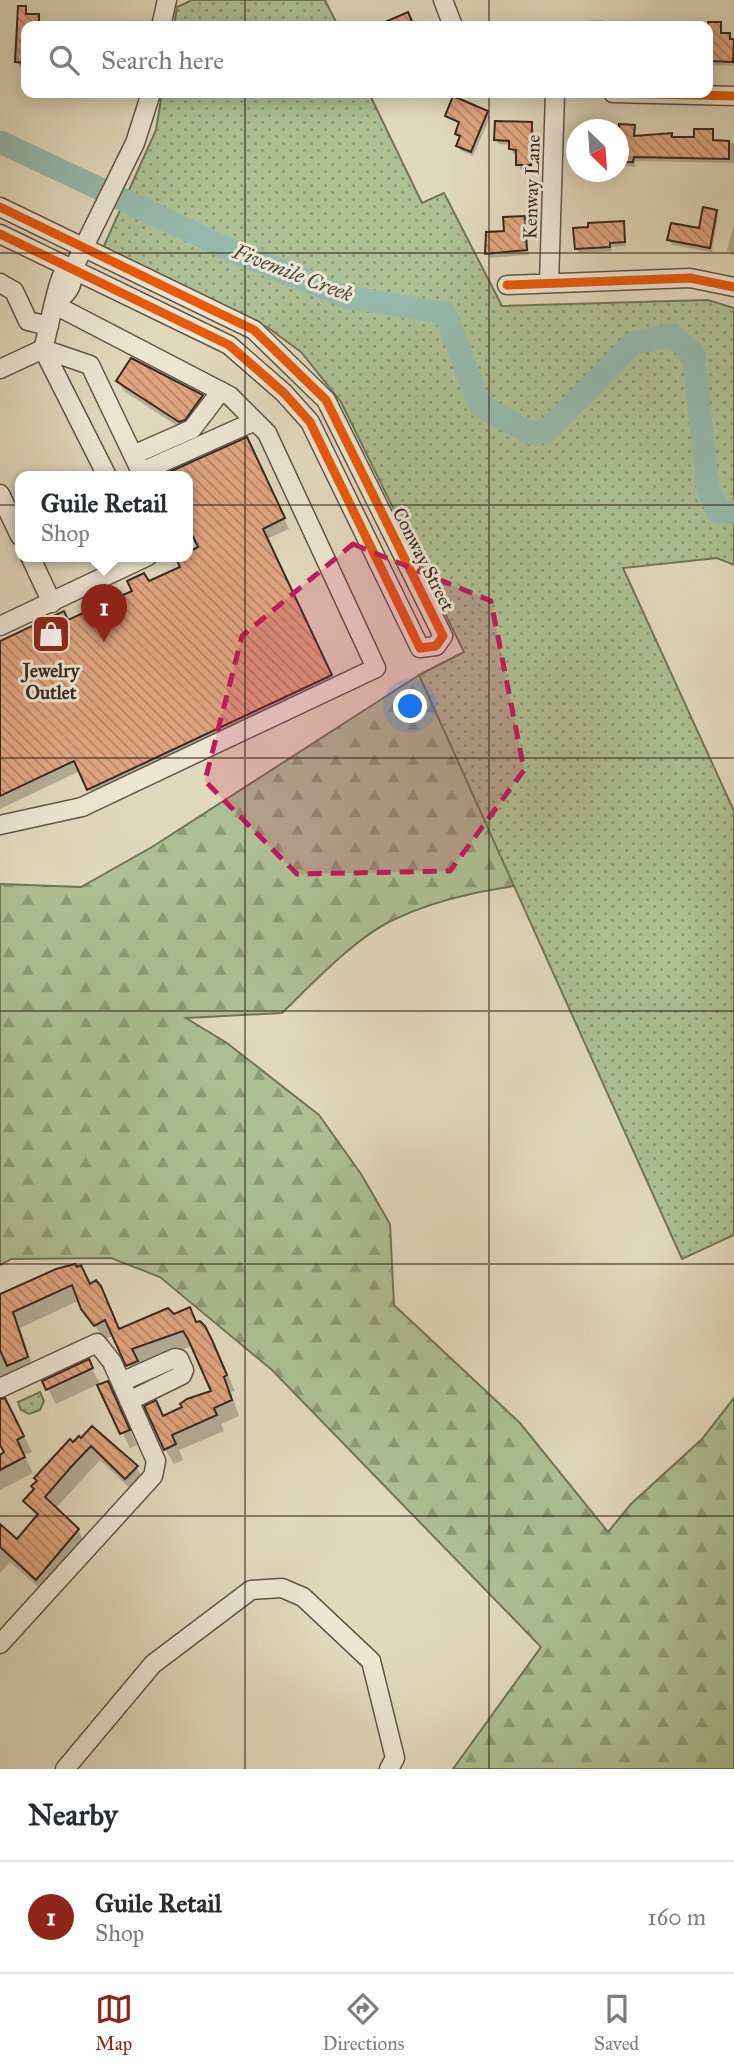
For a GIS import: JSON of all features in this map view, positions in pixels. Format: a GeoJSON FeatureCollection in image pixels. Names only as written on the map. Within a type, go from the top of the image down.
{"type":"FeatureCollection","features":[{"type":"Feature","properties":{"kind":"street"},"geometry":{"type":"LineString","coordinates":[[162,21],[167,0]]}},
{"type":"Feature","properties":{"kind":"street"},"geometry":{"type":"LineString","coordinates":[[443,0],[451,21]]}},
{"type":"Feature","properties":{"kind":"street"},"geometry":{"type":"LineString","coordinates":[[713,95],[734,96]]}},
{"type":"Feature","properties":{"kind":"street"},"geometry":{"type":"LineString","coordinates":[[104,471],[43,349],[56,303],[55,289],[63,274],[73,269],[84,248],[135,144],[149,98]]}},
{"type":"Feature","properties":{"kind":"street","name":"Kenway Lane"},"geometry":{"type":"LineString","coordinates":[[549,283],[555,98]]}},
{"type":"Feature","properties":{"kind":"street"},"geometry":{"type":"LineString","coordinates":[[0,207],[84,248]]}},
{"type":"Feature","properties":{"kind":"street"},"geometry":{"type":"LineString","coordinates":[[0,234],[73,269]]}},
{"type":"Feature","properties":{"kind":"street","name":"Conway Street"},"geometry":{"type":"LineString","coordinates":[[73,269],[229,345],[284,393],[310,422],[420,648],[436,646],[443,636],[326,400],[254,330],[84,248]]}},
{"type":"Feature","properties":{"kind":"street"},"geometry":{"type":"LineString","coordinates":[[507,285],[690,278],[734,286]]}},
{"type":"Feature","properties":{"kind":"street"},"geometry":{"type":"LineString","coordinates":[[0,283],[14,291],[28,321],[49,326]]}},
{"type":"Feature","properties":{"kind":"street"},"geometry":{"type":"LineString","coordinates":[[0,825],[82,807],[376,668],[267,433],[230,396],[56,303]]}},
{"type":"Feature","properties":{"kind":"street"},"geometry":{"type":"LineString","coordinates":[[0,369],[43,349],[90,365],[141,471]]}},
{"type":"Feature","properties":{"kind":"street"},"geometry":{"type":"LineString","coordinates":[[133,455],[192,429],[221,391]]}},
{"type":"Feature","properties":{"kind":"street"},"geometry":{"type":"LineString","coordinates":[[148,471],[255,421]]}},
{"type":"Feature","properties":{"kind":"street"},"geometry":{"type":"LineString","coordinates":[[0,494],[15,526]]}},
{"type":"Feature","properties":{"kind":"street"},"geometry":{"type":"LineString","coordinates":[[33,562],[52,603]]}},
{"type":"Feature","properties":{"kind":"street"},"geometry":{"type":"LineString","coordinates":[[0,626],[136,562]]}},
{"type":"Feature","properties":{"kind":"street"},"geometry":{"type":"LineString","coordinates":[[0,1388],[97,1343],[111,1362],[156,1461],[153,1476],[0,1644]]}},
{"type":"Feature","properties":{"kind":"street"},"geometry":{"type":"LineString","coordinates":[[121,1382],[175,1358],[179,1359],[184,1370],[182,1375],[129,1401]]}},
{"type":"Feature","properties":{"kind":"street"},"geometry":{"type":"LineString","coordinates":[[65,1769],[153,1664],[251,1590],[282,1588],[303,1597],[371,1661],[395,1758],[389,1769]]}},
{"type":"Feature","properties":{"kind":"highlighted area"},"geometry":{"type":"Polygon","coordinates":[[[353,544],[491,601],[524,770],[450,871],[297,874],[205,781],[242,636],[353,544]]]}},
{"type":"Feature","properties":{"kind":"green space"},"geometry":{"type":"Polygon","coordinates":[[[192,0],[325,0],[336,21],[175,21],[177,7],[192,0]]]}},
{"type":"Feature","properties":{"kind":"green space"},"geometry":{"type":"Polygon","coordinates":[[[161,98],[371,98],[422,203],[444,193],[502,306],[708,300],[734,308],[734,565],[717,558],[623,568],[734,811],[734,1235],[682,1259],[419,675],[464,652],[341,402],[301,352],[267,327],[103,248],[156,130],[161,98]]]}},
{"type":"Feature","properties":{"kind":"green space"},"geometry":{"type":"Polygon","coordinates":[[[465,652],[564,879],[455,898],[393,920],[349,949],[282,1013],[186,1018],[227,1043],[319,1115],[361,1174],[390,1224],[394,1305],[520,1423],[608,1532],[631,1504],[702,1439],[734,1398],[734,1769],[453,1769],[541,1647],[272,1370],[160,1277],[111,1258],[11,1259],[0,1265],[0,884],[81,887],[152,847],[419,675],[465,652]]]}},
{"type":"Feature","properties":{"kind":"green space"},"geometry":{"type":"Polygon","coordinates":[[[40,1392],[44,1401],[40,1410],[29,1414],[21,1410],[18,1402],[40,1392]]]}},
{"type":"Feature","properties":{"kind":"building"},"geometry":{"type":"Polygon","coordinates":[[[18,6],[26,6],[26,14],[39,14],[39,21],[21,21],[21,63],[15,62],[18,6]]]}},
{"type":"Feature","properties":{"kind":"building"},"geometry":{"type":"Polygon","coordinates":[[[408,12],[412,21],[387,21],[408,12]]]}},
{"type":"Feature","properties":{"kind":"building"},"geometry":{"type":"Polygon","coordinates":[[[713,22],[721,22],[721,33],[730,33],[730,39],[734,39],[733,62],[713,61],[713,22]]]}},
{"type":"Feature","properties":{"kind":"building"},"geometry":{"type":"Polygon","coordinates":[[[452,98],[488,111],[471,152],[456,146],[460,136],[455,134],[459,122],[445,116],[452,98]]]}},
{"type":"Feature","properties":{"kind":"building"},"geometry":{"type":"Polygon","coordinates":[[[495,121],[532,122],[531,165],[516,165],[516,150],[509,149],[509,141],[494,140],[495,121]]]}},
{"type":"Feature","properties":{"kind":"building"},"geometry":{"type":"Polygon","coordinates":[[[629,125],[635,125],[634,136],[672,133],[672,137],[694,137],[694,129],[713,129],[713,140],[729,141],[729,159],[634,157],[633,162],[629,162],[629,125]]]}},
{"type":"Feature","properties":{"kind":"building"},"geometry":{"type":"Polygon","coordinates":[[[703,207],[717,210],[710,248],[667,240],[671,223],[699,228],[703,207]]]}},
{"type":"Feature","properties":{"kind":"building"},"geometry":{"type":"Polygon","coordinates":[[[525,216],[527,250],[485,254],[486,232],[504,231],[503,217],[525,216]]]}},
{"type":"Feature","properties":{"kind":"building"},"geometry":{"type":"Polygon","coordinates":[[[624,221],[625,242],[610,243],[610,247],[575,249],[573,228],[588,227],[588,223],[624,221]]]}},
{"type":"Feature","properties":{"kind":"building"},"geometry":{"type":"Polygon","coordinates":[[[131,358],[203,395],[185,420],[179,422],[116,381],[131,358]]]}},
{"type":"Feature","properties":{"kind":"building"},"geometry":{"type":"Polygon","coordinates":[[[247,437],[285,518],[263,529],[332,675],[87,790],[74,761],[0,796],[0,641],[64,611],[68,620],[132,591],[127,581],[144,573],[149,581],[180,567],[178,562],[193,562],[193,550],[198,547],[193,536],[193,471],[171,471],[247,437]]]}},
{"type":"Feature","properties":{"kind":"building"},"geometry":{"type":"Polygon","coordinates":[[[75,1264],[77,1267],[81,1265],[90,1284],[96,1280],[101,1286],[119,1329],[168,1308],[174,1314],[190,1307],[196,1322],[200,1321],[205,1326],[212,1340],[227,1375],[224,1377],[232,1400],[214,1408],[217,1415],[172,1435],[176,1444],[164,1450],[144,1406],[156,1400],[163,1416],[182,1407],[180,1404],[187,1399],[211,1391],[188,1339],[183,1331],[132,1349],[138,1361],[126,1366],[105,1320],[94,1326],[81,1309],[72,1285],[13,1312],[28,1357],[7,1366],[0,1350],[0,1294],[56,1269],[75,1264]]]}},
{"type":"Feature","properties":{"kind":"building"},"geometry":{"type":"Polygon","coordinates":[[[89,1359],[93,1368],[46,1390],[42,1381],[89,1359]]]}},
{"type":"Feature","properties":{"kind":"building"},"geometry":{"type":"Polygon","coordinates":[[[108,1381],[130,1430],[120,1434],[97,1385],[108,1381]]]}},
{"type":"Feature","properties":{"kind":"building"},"geometry":{"type":"Polygon","coordinates":[[[5,1398],[24,1436],[17,1440],[25,1457],[0,1470],[0,1455],[4,1452],[0,1445],[0,1399],[5,1398]]]}},
{"type":"Feature","properties":{"kind":"building"},"geometry":{"type":"Polygon","coordinates":[[[92,1426],[138,1466],[125,1479],[91,1446],[71,1467],[45,1497],[79,1529],[36,1580],[0,1547],[0,1524],[17,1539],[38,1514],[23,1501],[34,1489],[31,1486],[37,1481],[34,1478],[70,1439],[73,1442],[79,1436],[81,1438],[92,1426]]]}},
{"type":"Feature","properties":{"kind":"waterway","name":"Fivemile Creek"},"geometry":{"type":"LineString","coordinates":[[0,142],[226,248],[346,297],[445,313],[480,405],[529,433],[549,429],[632,344],[671,335],[693,353],[708,488],[718,512],[734,512]]}},
{"type":"Feature","properties":{"kind":"cycle path"},"geometry":{"type":"LineString","coordinates":[[713,95],[734,96]]}},
{"type":"Feature","properties":{"kind":"cycle path"},"geometry":{"type":"LineString","coordinates":[[0,207],[254,330],[326,400],[443,636],[436,646],[420,648],[310,422],[284,393],[229,345],[0,234]]}},
{"type":"Feature","properties":{"kind":"cycle path"},"geometry":{"type":"LineString","coordinates":[[507,285],[690,278],[734,287]]}},
{"type":"Feature","properties":{"kind":"place","name":"Jewelry Outlet"},"geometry":{"type":"Point","coordinates":[51,634]}},
{"type":"Feature","properties":{"kind":"place","name":"Guile Retail"},"geometry":{"type":"Point","coordinates":[104,642]}}]}
